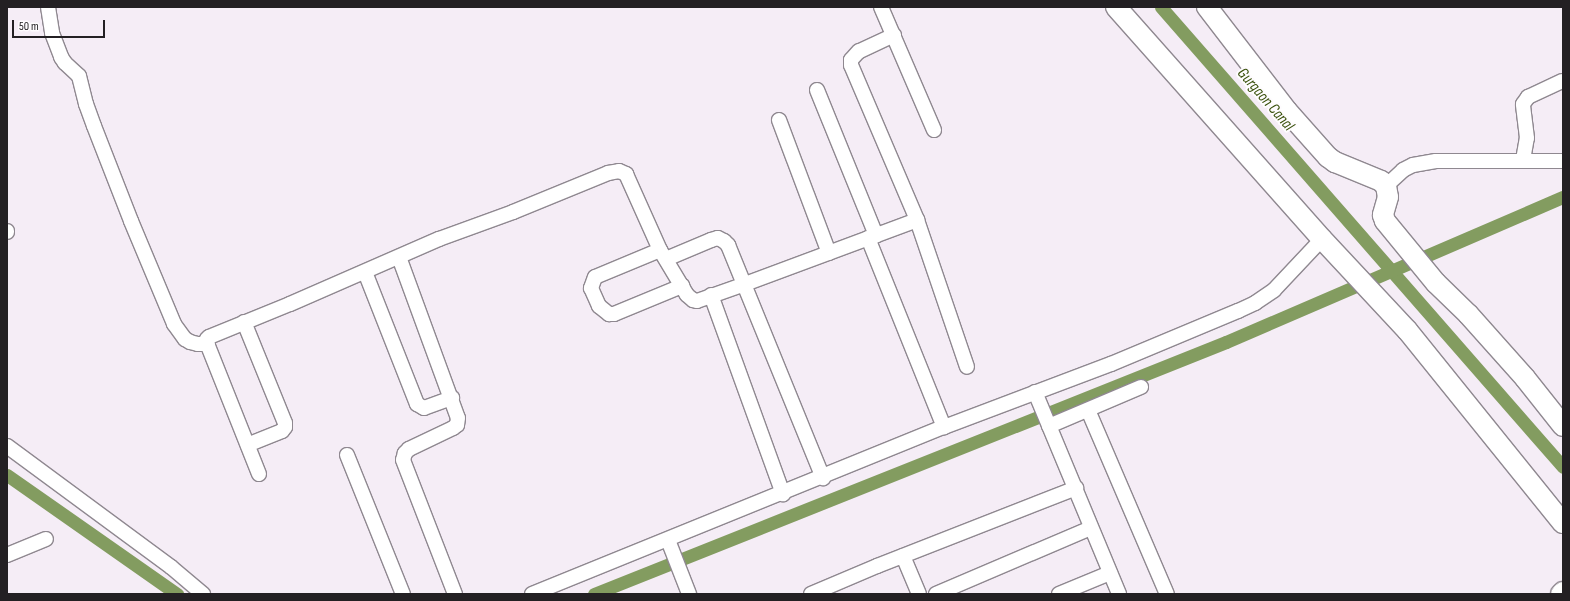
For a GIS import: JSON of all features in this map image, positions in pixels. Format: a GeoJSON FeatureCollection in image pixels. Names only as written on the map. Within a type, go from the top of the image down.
{"type":"FeatureCollection","features":[{"type":"Feature","properties":{"kind":"street"},"geometry":{"type":"LineString","coordinates":[[48,7],[52,33],[61,56],[65,63],[79,76],[84,98],[126,210],[174,324],[182,336],[190,342],[207,344]]}},
{"type":"Feature","properties":{"kind":"street"},"geometry":{"type":"LineString","coordinates":[[882,7],[934,130]]}},
{"type":"Feature","properties":{"kind":"street"},"geometry":{"type":"LineString","coordinates":[[1116,7],[1322,239],[1417,342],[1563,523]]}},
{"type":"Feature","properties":{"kind":"street"},"geometry":{"type":"LineString","coordinates":[[1207,7],[1287,111],[1328,157],[1335,162],[1381,181],[1386,186],[1388,197],[1384,215],[1385,221],[1436,282],[1468,314],[1525,378],[1563,426]]}},
{"type":"Feature","properties":{"kind":"street"},"geometry":{"type":"LineString","coordinates":[[894,35],[859,51],[852,60],[851,65],[917,220],[967,367]]}},
{"type":"Feature","properties":{"kind":"street"},"geometry":{"type":"LineString","coordinates":[[1523,160],[1526,138],[1523,104],[1528,97],[1563,81]]}},
{"type":"Feature","properties":{"kind":"street"},"geometry":{"type":"LineString","coordinates":[[817,90],[944,428]]}},
{"type":"Feature","properties":{"kind":"street"},"geometry":{"type":"LineString","coordinates":[[780,120],[829,253]]}},
{"type":"Feature","properties":{"kind":"street"},"geometry":{"type":"LineString","coordinates":[[1386,186],[1403,170],[1413,165],[1436,161],[1563,161]]}},
{"type":"Feature","properties":{"kind":"street"},"geometry":{"type":"LineString","coordinates":[[259,474],[207,344],[207,339],[214,334],[365,272],[456,232],[513,212],[608,173],[619,171],[628,178],[663,254],[687,295],[693,300],[697,301],[917,220]]}},
{"type":"Feature","properties":{"kind":"street"},"geometry":{"type":"LineString","coordinates":[[682,286],[614,314],[609,314],[599,306],[591,288],[595,277],[710,240],[718,238],[724,241],[728,245],[745,284],[823,478]]}},
{"type":"Feature","properties":{"kind":"street"},"geometry":{"type":"LineString","coordinates":[[532,594],[944,428],[1111,364],[1255,303],[1283,281],[1322,239]]}},
{"type":"Feature","properties":{"kind":"street"},"geometry":{"type":"LineString","coordinates":[[399,257],[452,398],[458,418],[457,425],[448,432],[409,449],[405,453],[403,460],[455,594]]}},
{"type":"Feature","properties":{"kind":"street"},"geometry":{"type":"LineString","coordinates":[[365,272],[417,404],[424,408],[452,398]]}},
{"type":"Feature","properties":{"kind":"street"},"geometry":{"type":"LineString","coordinates":[[711,296],[783,494]]}},
{"type":"Feature","properties":{"kind":"street"},"geometry":{"type":"LineString","coordinates":[[244,322],[285,423],[285,427],[282,431],[248,446]]}},
{"type":"Feature","properties":{"kind":"street"},"geometry":{"type":"LineString","coordinates":[[1045,417],[1088,410],[1141,387]]}},
{"type":"Feature","properties":{"kind":"street"},"geometry":{"type":"LineString","coordinates":[[1035,392],[1119,594]]}},
{"type":"Feature","properties":{"kind":"street"},"geometry":{"type":"LineString","coordinates":[[1088,410],[1167,594]]}},
{"type":"Feature","properties":{"kind":"street"},"geometry":{"type":"LineString","coordinates":[[7,446],[180,574],[203,594]]}},
{"type":"Feature","properties":{"kind":"street"},"geometry":{"type":"LineString","coordinates":[[347,454],[403,594]]}},
{"type":"Feature","properties":{"kind":"street"},"geometry":{"type":"LineString","coordinates":[[811,594],[1076,488]]}},
{"type":"Feature","properties":{"kind":"street"},"geometry":{"type":"LineString","coordinates":[[936,594],[1092,528]]}},
{"type":"Feature","properties":{"kind":"street"},"geometry":{"type":"LineString","coordinates":[[7,555],[46,539]]}},
{"type":"Feature","properties":{"kind":"street"},"geometry":{"type":"LineString","coordinates":[[668,540],[689,594]]}},
{"type":"Feature","properties":{"kind":"street"},"geometry":{"type":"LineString","coordinates":[[903,556],[919,594]]}},
{"type":"Feature","properties":{"kind":"street"},"geometry":{"type":"LineString","coordinates":[[1059,594],[1110,573]]}},
{"type":"Feature","properties":{"kind":"waterway","name":"Gurgaon Canal"},"geometry":{"type":"LineString","coordinates":[[1161,7],[1563,467]]}},
{"type":"Feature","properties":{"kind":"waterway"},"geometry":{"type":"LineString","coordinates":[[594,594],[1226,342],[1563,197]]}},
{"type":"Feature","properties":{"kind":"waterway"},"geometry":{"type":"LineString","coordinates":[[7,475],[177,594]]}}]}
